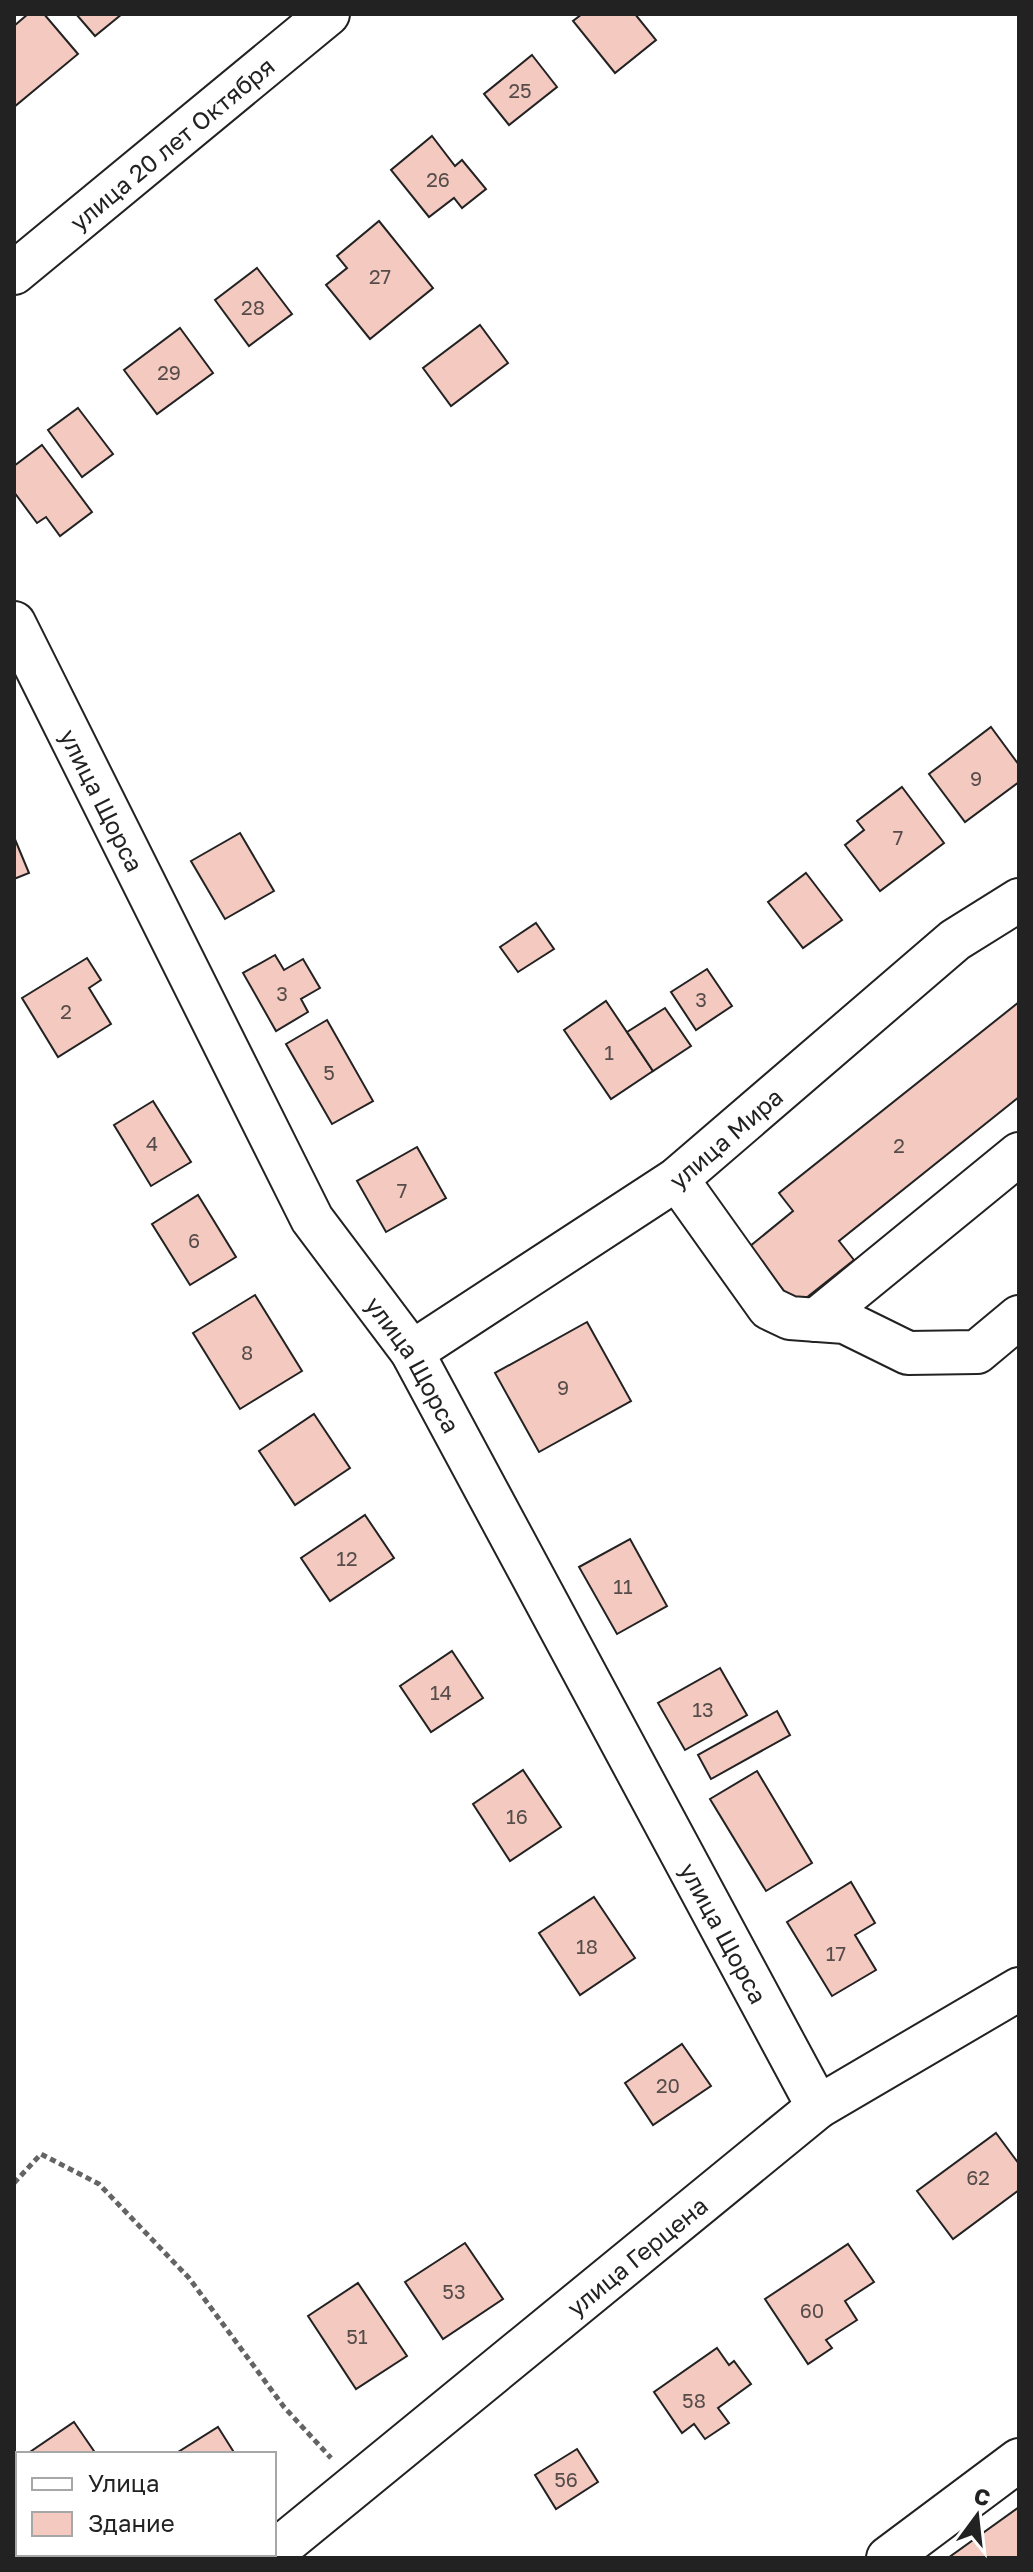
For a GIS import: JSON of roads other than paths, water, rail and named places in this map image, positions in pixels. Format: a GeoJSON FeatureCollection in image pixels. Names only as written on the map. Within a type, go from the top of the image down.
{"type":"FeatureCollection","features":[{"type":"Feature","properties":{"kind":"street","name":"улица 20 лет Октября"},"geometry":{"type":"LineString","coordinates":[[14,273],[328,14]]}},
{"type":"Feature","properties":{"kind":"street","name":"улица Щорса"},"geometry":{"type":"LineString","coordinates":[[14,623],[312,1219],[412,1352],[818,2107]]}},
{"type":"Feature","properties":{"kind":"street","name":"улица Мира"},"geometry":{"type":"LineString","coordinates":[[412,1352],[677,1179],[955,940],[1019,900]]}},
{"type":"Feature","properties":{"kind":"street"},"geometry":{"type":"LineString","coordinates":[[816,1320],[1019,1154]]}},
{"type":"Feature","properties":{"kind":"street"},"geometry":{"type":"LineString","coordinates":[[677,1179],[769,1308],[790,1318],[845,1322],[908,1353],[950,1353],[977,1352],[1019,1317]]}},
{"type":"Feature","properties":{"kind":"street","name":"улица Герцена"},"geometry":{"type":"LineString","coordinates":[[276,2547],[357,2485],[818,2107],[1019,1989]]}},
{"type":"Feature","properties":{"kind":"street"},"geometry":{"type":"LineString","coordinates":[[888,2558],[1019,2460]]}}]}
